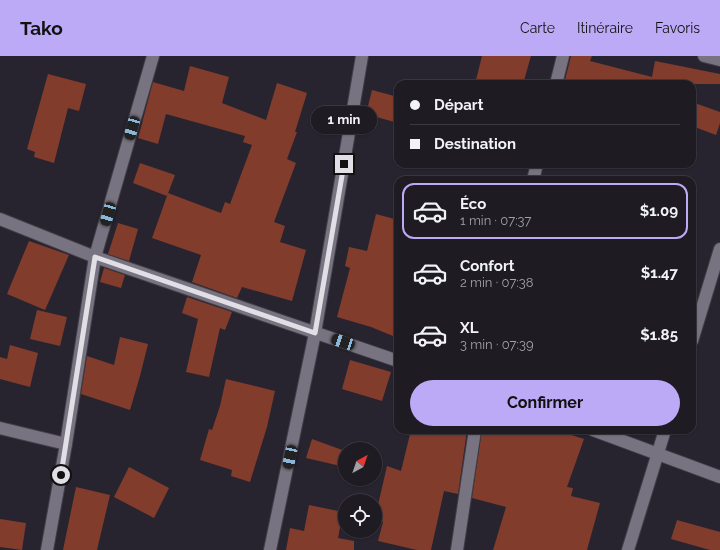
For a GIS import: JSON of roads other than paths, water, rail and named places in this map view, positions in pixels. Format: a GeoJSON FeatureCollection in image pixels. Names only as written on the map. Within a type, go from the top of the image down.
{"type":"FeatureCollection","features":[{"type":"Feature","properties":{"kind":"street"},"geometry":{"type":"LineString","coordinates":[[47,550],[66,444],[95,257],[152,56]]}},
{"type":"Feature","properties":{"kind":"street"},"geometry":{"type":"LineString","coordinates":[[270,550],[315,333],[362,56]]}},
{"type":"Feature","properties":{"kind":"street"},"geometry":{"type":"LineString","coordinates":[[557,80],[563,56]]}},
{"type":"Feature","properties":{"kind":"street"},"geometry":{"type":"LineString","coordinates":[[704,56],[720,60]]}},
{"type":"Feature","properties":{"kind":"street"},"geometry":{"type":"LineString","coordinates":[[0,219],[95,257],[394,360]]}},
{"type":"Feature","properties":{"kind":"street"},"geometry":{"type":"LineString","coordinates":[[696,328],[720,249]]}},
{"type":"Feature","properties":{"kind":"street"},"geometry":{"type":"LineString","coordinates":[[0,428],[66,444]]}},
{"type":"Feature","properties":{"kind":"street"},"geometry":{"type":"LineString","coordinates":[[457,550],[474,434]]}},
{"type":"Feature","properties":{"kind":"street"},"geometry":{"type":"LineString","coordinates":[[604,434],[720,477]]}},
{"type":"Feature","properties":{"kind":"street"},"geometry":{"type":"LineString","coordinates":[[628,550],[664,434]]}}]}
